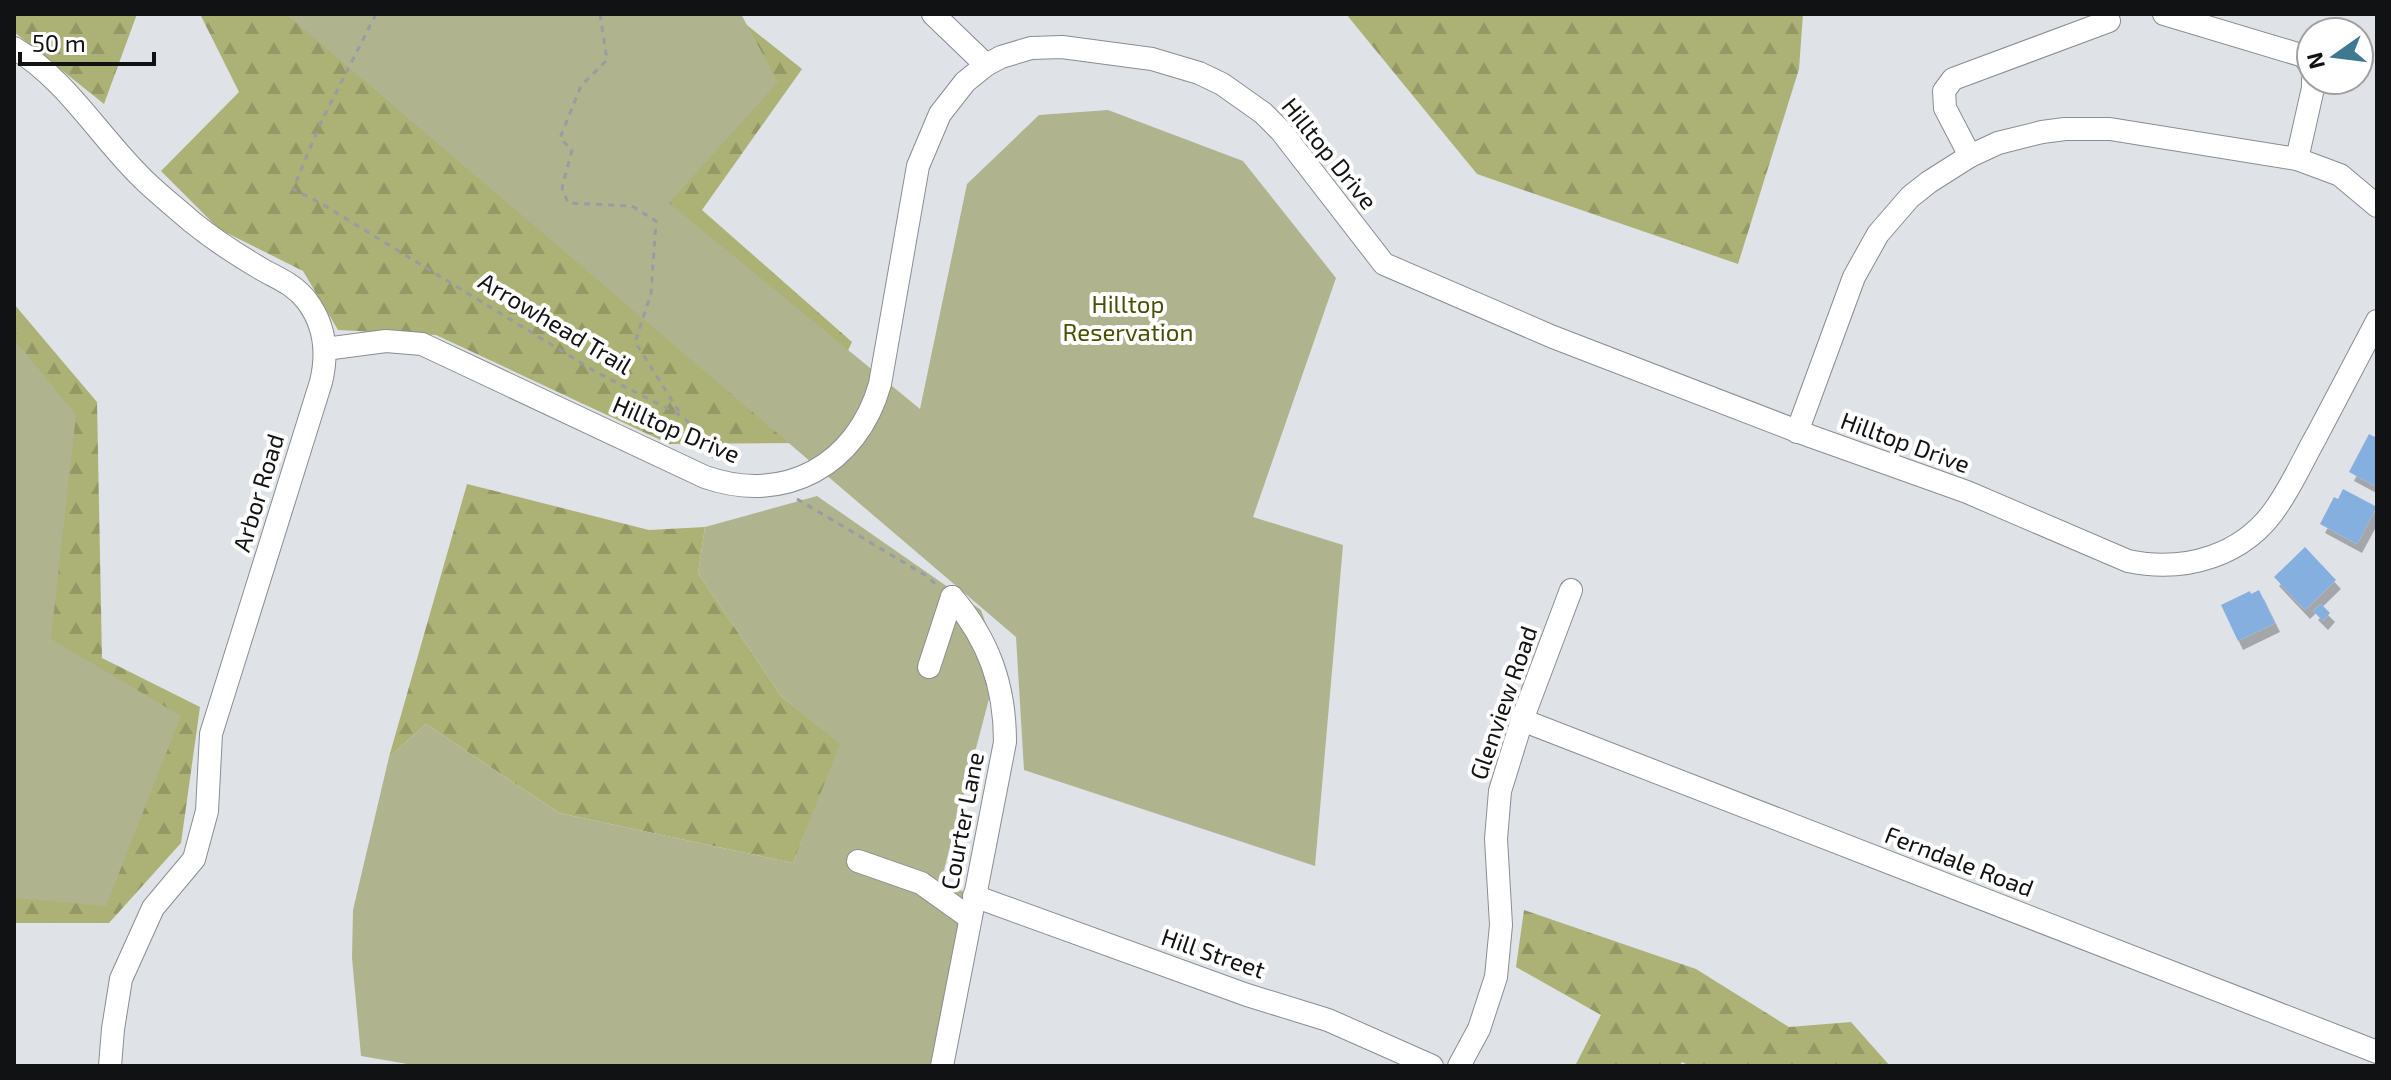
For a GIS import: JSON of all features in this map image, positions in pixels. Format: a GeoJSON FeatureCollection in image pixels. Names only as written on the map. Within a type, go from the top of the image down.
{"type":"FeatureCollection","features":[{"type":"Feature","properties":{"kind":"street"},"geometry":{"type":"LineString","coordinates":[[933,14],[986,65]]}},
{"type":"Feature","properties":{"kind":"street"},"geometry":{"type":"LineString","coordinates":[[2164,14],[2295,53]]}},
{"type":"Feature","properties":{"kind":"street"},"geometry":{"type":"LineString","coordinates":[[1970,156],[1945,108],[1944,91],[1953,79],[2109,21]]}},
{"type":"Feature","properties":{"kind":"street","name":"Hilltop Drive"},"geometry":{"type":"LineString","coordinates":[[325,349],[398,341],[422,344],[705,477],[736,485],[777,484],[799,478],[831,460],[867,419],[880,384],[918,166],[940,114],[965,82],[986,65],[1031,48],[1062,47],[1152,59],[1199,73],[1243,97],[1281,131],[1384,264],[1553,337],[1797,432],[1967,492],[2128,561],[2163,566],[2198,562],[2215,557],[2256,531],[2278,507],[2377,321]]}},
{"type":"Feature","properties":{"kind":"street","name":"Arbor Road"},"geometry":{"type":"LineString","coordinates":[[14,48],[29,57],[72,99],[141,177],[196,225],[260,268],[295,287],[313,309],[325,349],[321,382],[211,734],[207,811],[194,859],[153,908],[121,979],[110,1066]]}},
{"type":"Feature","properties":{"kind":"street"},"geometry":{"type":"LineString","coordinates":[[2297,159],[2310,96]]}},
{"type":"Feature","properties":{"kind":"street"},"geometry":{"type":"LineString","coordinates":[[1797,432],[1844,300],[1878,234],[1910,197],[1970,156],[2020,137],[2053,130],[2088,128],[2121,131],[2297,159],[2340,175],[2377,206]]}},
{"type":"Feature","properties":{"kind":"street","name":"Glenview Road"},"geometry":{"type":"LineString","coordinates":[[1459,1066],[1479,1029],[1496,977],[1501,925],[1496,839],[1500,791],[1522,720],[1571,590]]}},
{"type":"Feature","properties":{"kind":"street"},"geometry":{"type":"LineString","coordinates":[[929,667],[952,597]]}},
{"type":"Feature","properties":{"kind":"street","name":"Courter Lane"},"geometry":{"type":"LineString","coordinates":[[942,1066],[1002,763],[1005,721],[992,661],[975,627],[952,597]]}},
{"type":"Feature","properties":{"kind":"street","name":"Ferndale Road"},"geometry":{"type":"LineString","coordinates":[[1522,720],[2377,1052]]}},
{"type":"Feature","properties":{"kind":"street","name":"Hill Street"},"geometry":{"type":"LineString","coordinates":[[858,861],[921,883],[972,907],[1328,1020],[1432,1066]]}},
{"type":"Feature","properties":{"kind":"path","name":"Arrowhead Trail"},"geometry":{"type":"LineString","coordinates":[[376,14],[321,122],[293,189],[596,372],[682,416],[696,430],[704,449],[713,457],[740,465]]}},
{"type":"Feature","properties":{"kind":"path"},"geometry":{"type":"LineString","coordinates":[[600,14],[607,60],[581,86],[560,138],[572,150],[562,188],[568,203],[632,206],[656,221],[651,294],[635,342],[682,416]]}},
{"type":"Feature","properties":{"kind":"path"},"geometry":{"type":"LineString","coordinates":[[777,484],[925,575],[952,597]]}},
{"type":"Feature","properties":{"kind":"green space"},"geometry":{"type":"Polygon","coordinates":[[[14,14],[137,14],[104,104],[14,32],[14,14]]]}},
{"type":"Feature","properties":{"kind":"green space"},"geometry":{"type":"Polygon","coordinates":[[[200,14],[733,14],[802,69],[702,210],[852,342],[805,443],[669,444],[436,335],[338,330],[303,271],[219,229],[161,171],[239,92],[200,14]]]}},
{"type":"Feature","properties":{"kind":"green space","name":"Hilltop Reservation"},"geometry":{"type":"Polygon","coordinates":[[[286,14],[741,14],[778,82],[669,203],[920,409],[967,184],[1039,115],[1108,110],[1243,161],[1336,278],[1253,517],[1343,545],[1315,866],[1024,770],[1016,637],[286,14]]]}},
{"type":"Feature","properties":{"kind":"green space"},"geometry":{"type":"Polygon","coordinates":[[[1346,14],[1803,14],[1799,69],[1738,264],[1477,174],[1346,14]]]}},
{"type":"Feature","properties":{"kind":"green space"},"geometry":{"type":"Polygon","coordinates":[[[14,304],[97,402],[102,658],[200,707],[181,843],[109,923],[14,923],[14,304]]]}},
{"type":"Feature","properties":{"kind":"green space"},"geometry":{"type":"Polygon","coordinates":[[[14,339],[76,415],[51,639],[181,716],[106,906],[14,898],[14,339]]]}},
{"type":"Feature","properties":{"kind":"green space"},"geometry":{"type":"Polygon","coordinates":[[[467,484],[649,530],[705,527],[698,573],[781,696],[841,744],[793,863],[559,813],[426,724],[389,757],[467,484]]]}},
{"type":"Feature","properties":{"kind":"green space"},"geometry":{"type":"Polygon","coordinates":[[[817,496],[981,610],[999,661],[941,881],[966,893],[930,1066],[419,1066],[361,1056],[352,958],[353,910],[389,757],[426,724],[559,813],[793,863],[840,744],[781,696],[698,573],[705,527],[817,496]]]}},
{"type":"Feature","properties":{"kind":"green space"},"geometry":{"type":"Polygon","coordinates":[[[1524,910],[1696,969],[1789,1027],[1851,1022],[1890,1066],[1690,1066],[1682,1062],[1679,1066],[1575,1066],[1601,1015],[1516,967],[1524,910]]]}},
{"type":"Feature","properties":{"kind":"building"},"geometry":{"type":"Polygon","coordinates":[[[2369,434],[2377,438],[2377,487],[2349,472],[2369,434]]]}},
{"type":"Feature","properties":{"kind":"building"},"geometry":{"type":"Polygon","coordinates":[[[2343,489],[2377,507],[2357,544],[2320,524],[2334,497],[2338,499],[2343,489]]]}},
{"type":"Feature","properties":{"kind":"building"},"geometry":{"type":"Polygon","coordinates":[[[2305,547],[2336,580],[2305,610],[2274,577],[2305,547]]]}},
{"type":"Feature","properties":{"kind":"building"},"geometry":{"type":"Polygon","coordinates":[[[2259,590],[2275,623],[2238,641],[2221,605],[2259,590]]]}},
{"type":"Feature","properties":{"kind":"building"},"geometry":{"type":"Polygon","coordinates":[[[2321,604],[2330,613],[2323,621],[2313,611],[2321,604]]]}}]}
